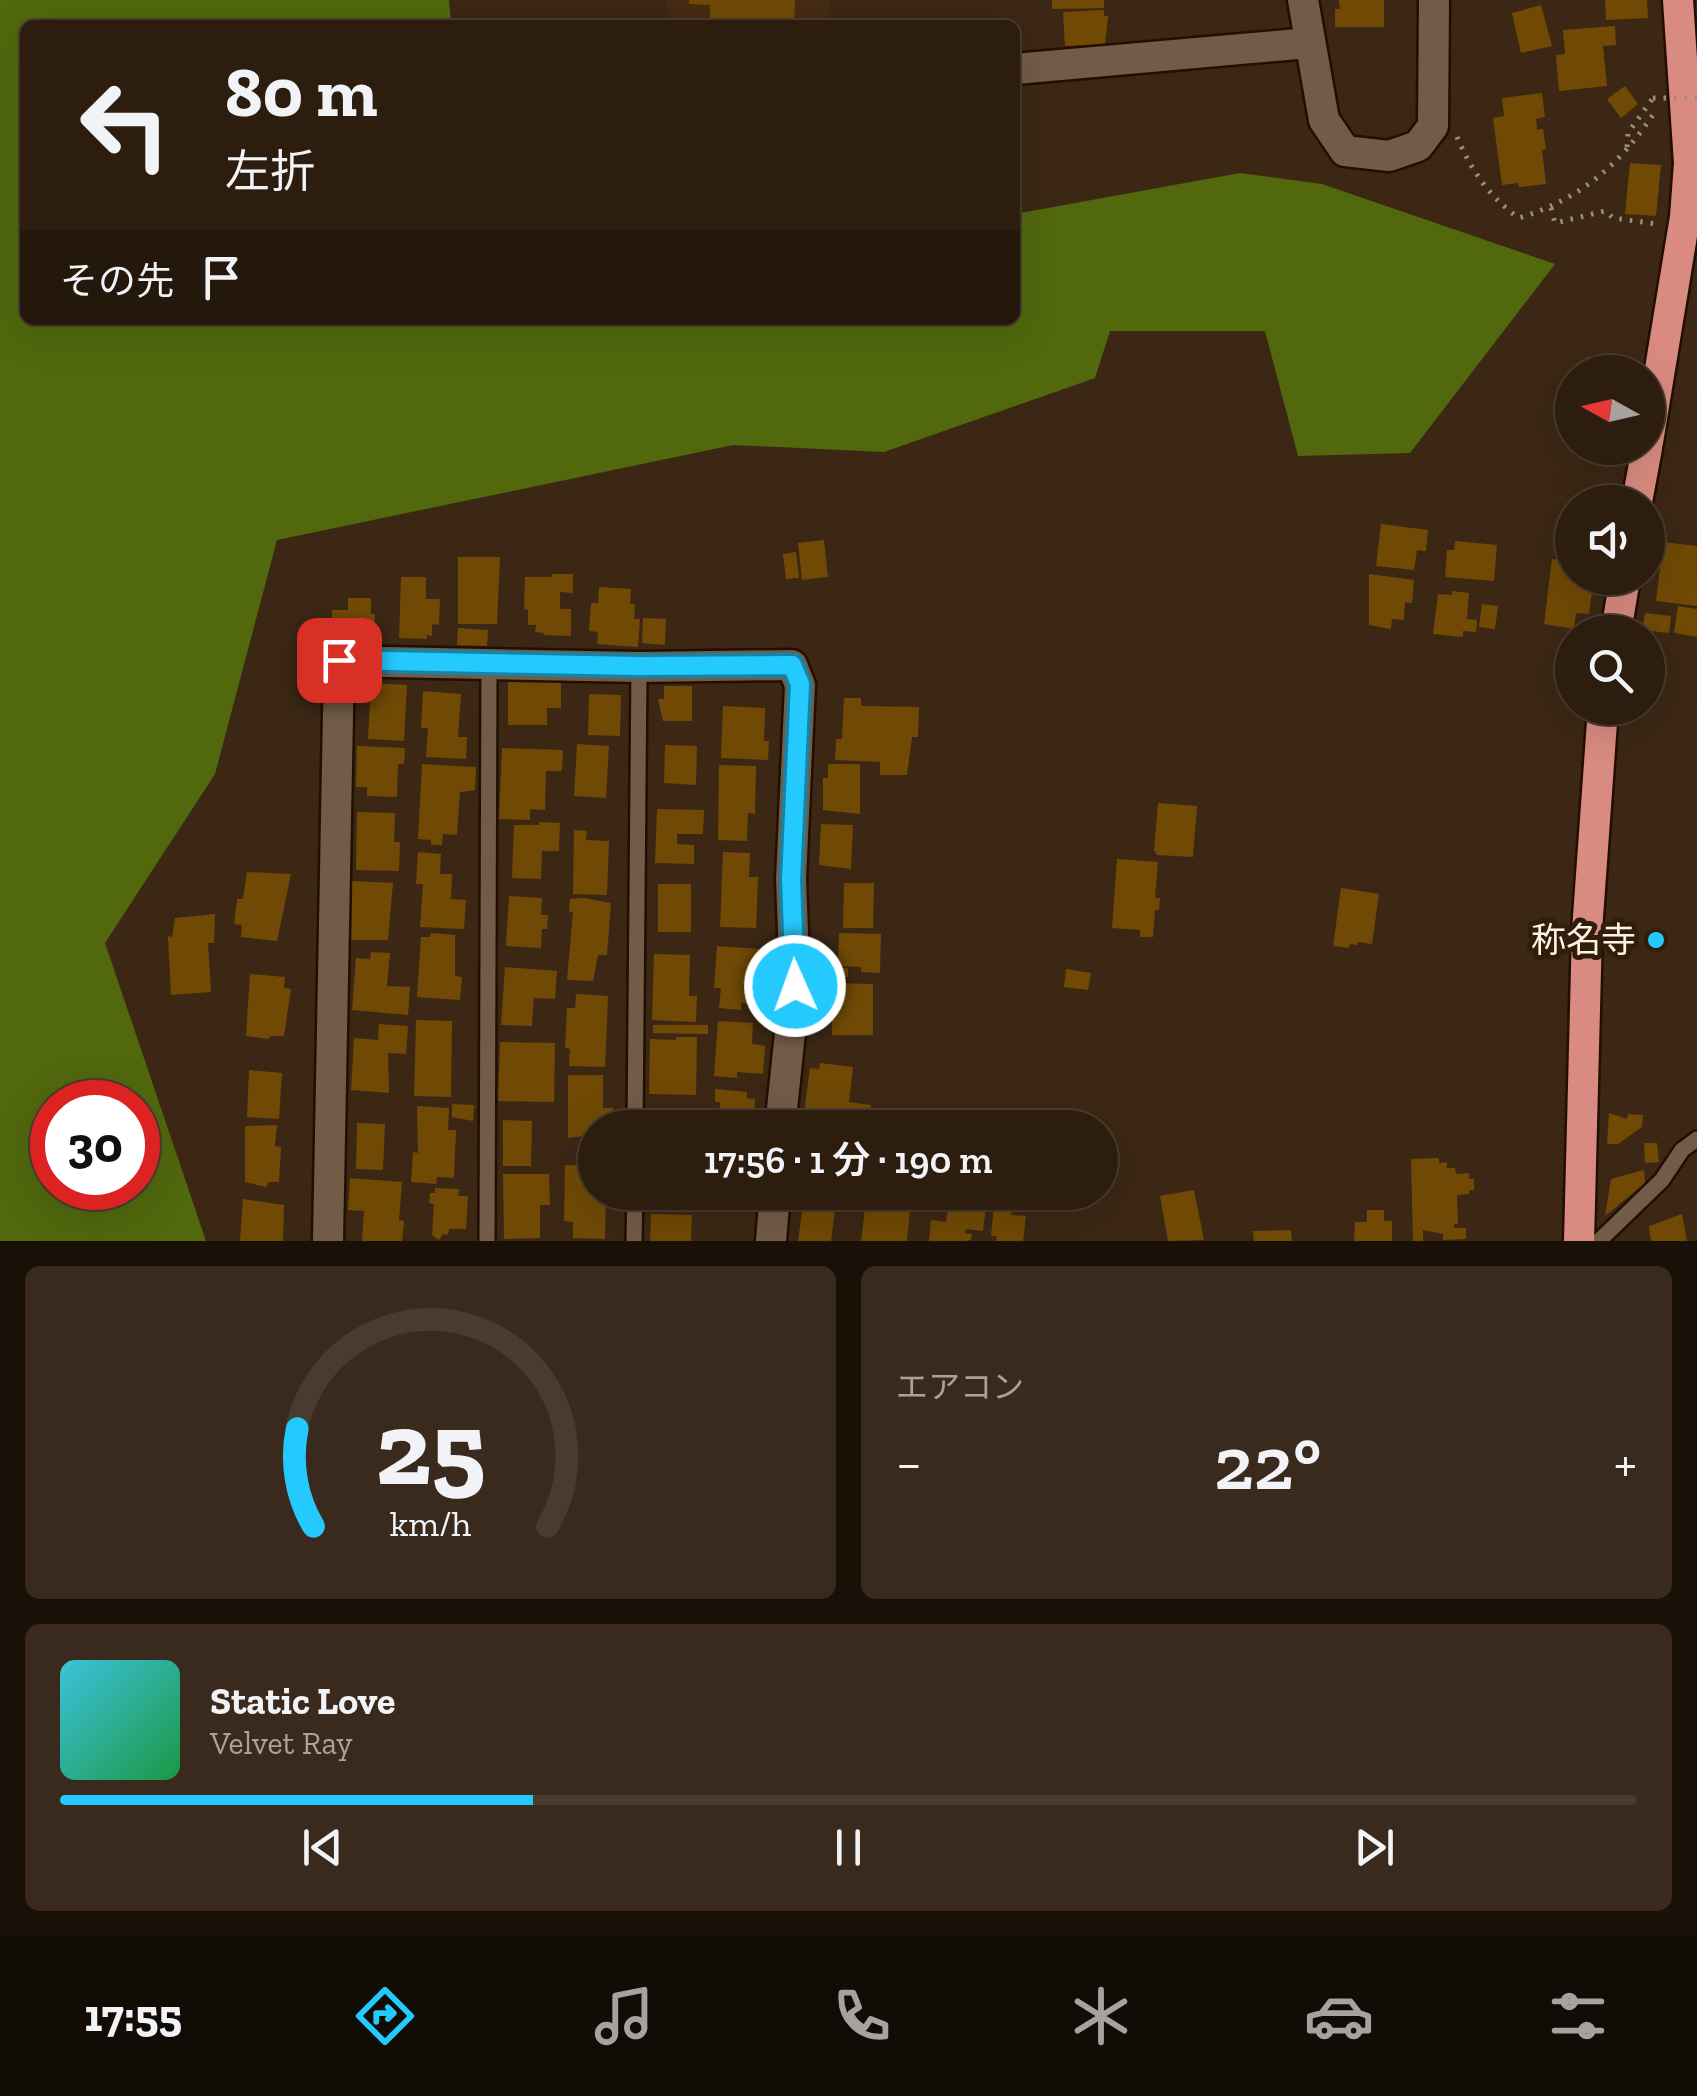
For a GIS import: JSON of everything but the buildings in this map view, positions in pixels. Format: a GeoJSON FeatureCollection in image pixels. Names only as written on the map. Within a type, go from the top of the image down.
{"type":"FeatureCollection","features":[{"type":"Feature","properties":{"kind":"highway"},"geometry":{"type":"LineString","coordinates":[[1662,355],[1685,217],[1685,16]]}},
{"type":"Feature","properties":{"kind":"highway"},"geometry":{"type":"LineString","coordinates":[[1578,1241],[1587,931],[1603,725]]}},
{"type":"Feature","properties":{"kind":"street"},"geometry":{"type":"LineString","coordinates":[[1304,0],[1324,120],[1346,151],[1388,156],[1418,146],[1432,126],[1434,0]]}},
{"type":"Feature","properties":{"kind":"street"},"geometry":{"type":"LineString","coordinates":[[1020,69],[1309,43]]}},
{"type":"Feature","properties":{"kind":"street"},"geometry":{"type":"LineString","coordinates":[[328,1241],[339,660],[792,665],[800,684],[791,880],[795,986],[782,1110]]}},
{"type":"Feature","properties":{"kind":"street"},"geometry":{"type":"LineString","coordinates":[[771,1241],[774,1210]]}},
{"type":"Feature","properties":{"kind":"lane"},"geometry":{"type":"LineString","coordinates":[[487,1241],[489,664]]}},
{"type":"Feature","properties":{"kind":"lane"},"geometry":{"type":"LineString","coordinates":[[635,1110],[639,666]]}},
{"type":"Feature","properties":{"kind":"lane"},"geometry":{"type":"LineString","coordinates":[[1598,1241],[1662,1180],[1682,1150],[1697,1138]]}},
{"type":"Feature","properties":{"kind":"lane"},"geometry":{"type":"LineString","coordinates":[[634,1241],[635,1210]]}},
{"type":"Feature","properties":{"kind":"path"},"geometry":{"type":"LineString","coordinates":[[1453,126],[1465,156],[1496,202],[1519,218],[1552,208],[1606,173],[1640,135],[1666,95]]}},
{"type":"Feature","properties":{"kind":"path"},"geometry":{"type":"LineString","coordinates":[[1626,148],[1628,133],[1653,98],[1697,98]]}},
{"type":"Feature","properties":{"kind":"path"},"geometry":{"type":"LineString","coordinates":[[1552,208],[1556,224],[1605,211],[1614,218],[1665,226]]}},
{"type":"Feature","properties":{"kind":"shaded area"},"geometry":{"type":"Polygon","coordinates":[[[666,0],[829,0],[829,20],[669,20],[666,0]]]}},
{"type":"Feature","properties":{"kind":"green space"},"geometry":{"type":"Polygon","coordinates":[[[0,0],[449,0],[451,20],[20,20],[20,325],[1020,325],[1020,213],[1240,173],[1322,184],[1555,264],[1410,453],[1298,456],[1265,331],[1110,331],[1095,378],[884,452],[733,445],[277,540],[215,774],[105,943],[151,1080],[30,1080],[30,1210],[160,1210],[160,1105],[206,1241],[0,1241],[0,0]]]}},
{"type":"Feature","properties":{"kind":"place","name":"称名寺"},"geometry":{"type":"Point","coordinates":[1656,940]}},
{"type":"Feature","properties":{"kind":"route"},"geometry":{"type":"LineString","coordinates":[[339,660],[792,665],[800,684],[791,880],[795,986]]}}]}
